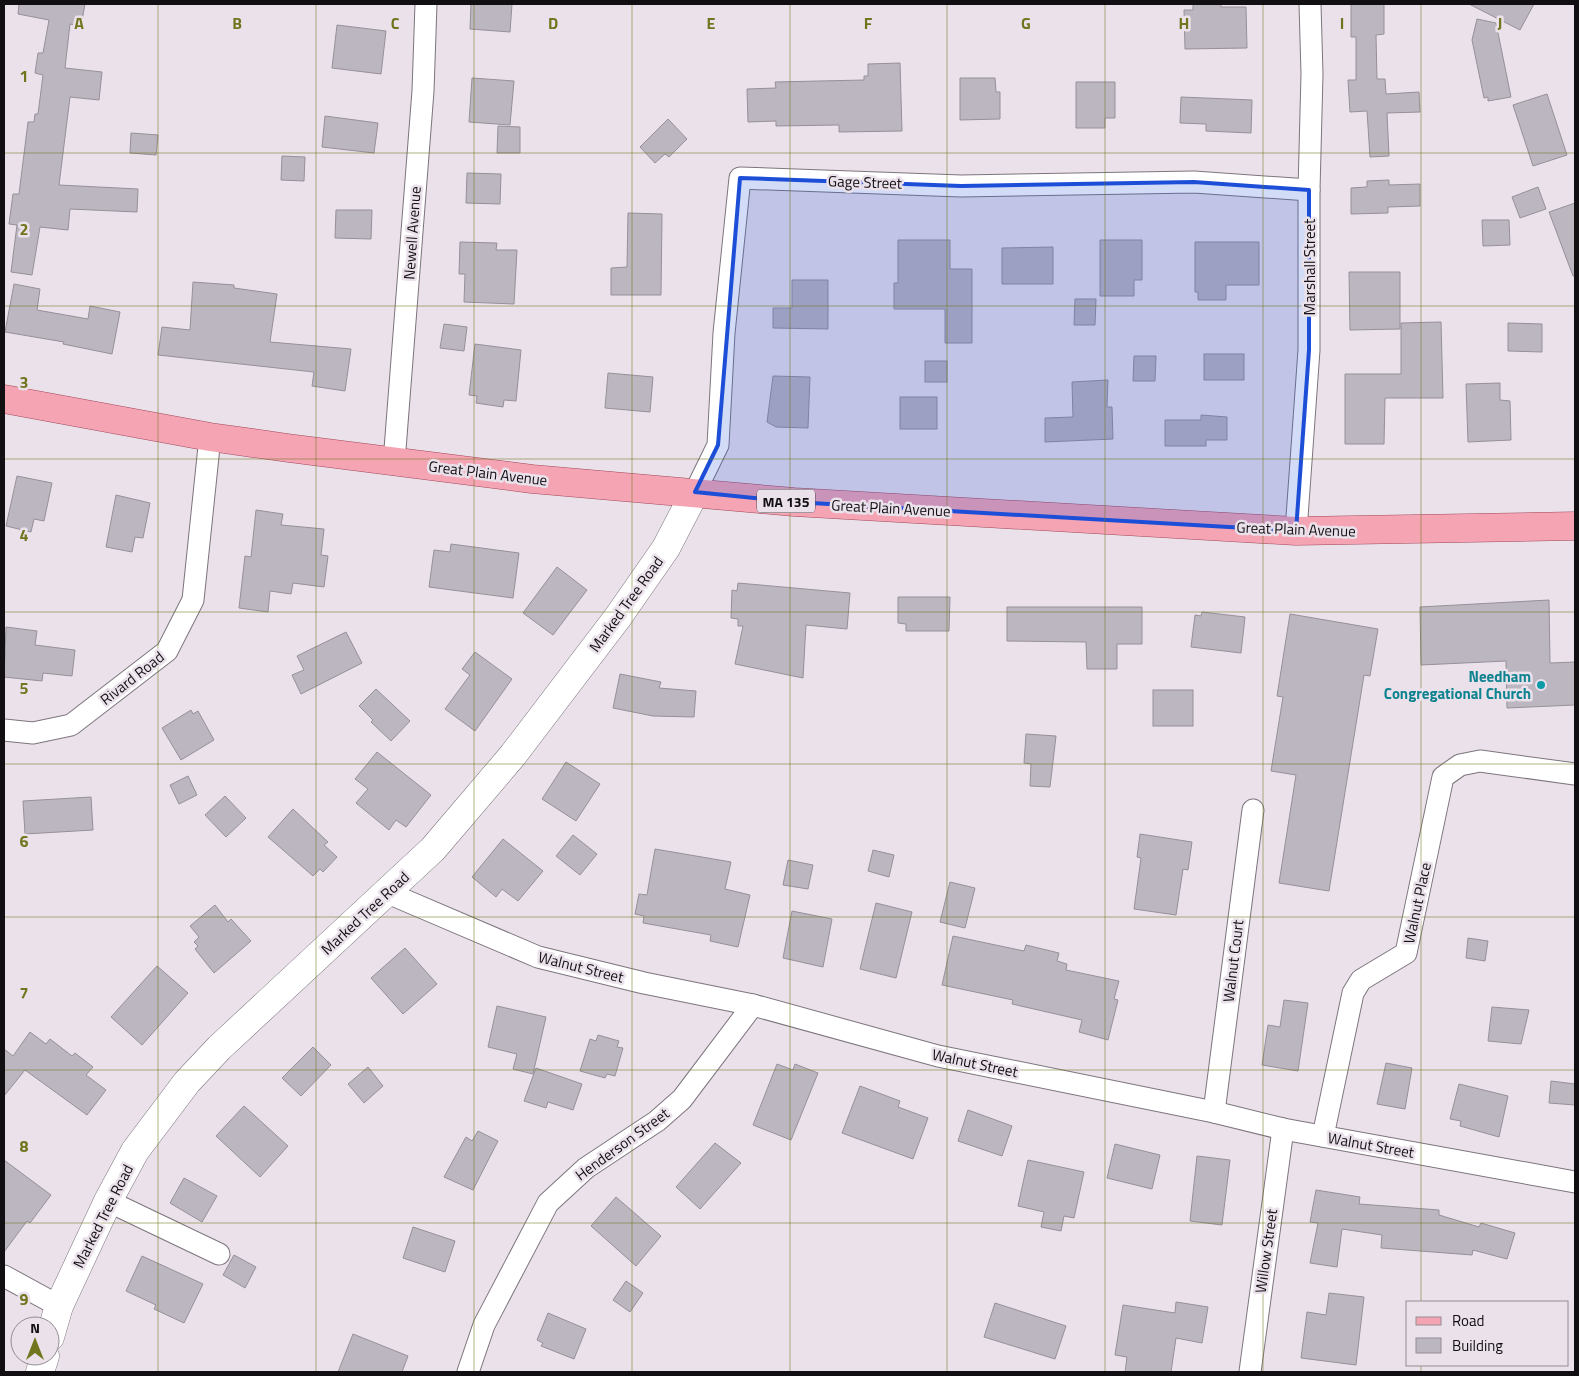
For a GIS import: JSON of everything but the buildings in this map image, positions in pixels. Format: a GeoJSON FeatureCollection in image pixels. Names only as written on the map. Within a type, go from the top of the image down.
{"type":"FeatureCollection","features":[{"type":"Feature","properties":{"kind":"main road","name":"Great Plain Avenue"},"geometry":{"type":"LineString","coordinates":[[4,399],[210,437],[394,462],[532,479],[794,502],[1296,531],[1575,526]]}},
{"type":"Feature","properties":{"kind":"street","name":"Newell Avenue"},"geometry":{"type":"LineString","coordinates":[[394,462],[423,91],[426,4]]}},
{"type":"Feature","properties":{"kind":"street","name":"Marshall Street"},"geometry":{"type":"LineString","coordinates":[[1296,531],[1309,350],[1309,190],[1312,74],[1310,4]]}},
{"type":"Feature","properties":{"kind":"street","name":"Gage Street"},"geometry":{"type":"LineString","coordinates":[[695,492],[718,445],[724,333],[740,178],[961,186],[1194,182],[1309,190]]}},
{"type":"Feature","properties":{"kind":"street","name":"Rivard Road"},"geometry":{"type":"LineString","coordinates":[[4,730],[33,733],[72,724],[167,651],[193,600],[210,437]]}},
{"type":"Feature","properties":{"kind":"street","name":"Marked Tree Road"},"geometry":{"type":"LineString","coordinates":[[56,1316],[108,1201],[135,1151],[187,1082],[219,1048],[433,850],[513,755],[618,617],[666,548],[695,492]]}},
{"type":"Feature","properties":{"kind":"street","name":"Walnut Place"},"geometry":{"type":"LineString","coordinates":[[1323,1136],[1353,993],[1361,980],[1406,953],[1443,777],[1460,766],[1480,761],[1575,774]]}},
{"type":"Feature","properties":{"kind":"street","name":"Walnut Court"},"geometry":{"type":"LineString","coordinates":[[1214,1112],[1253,810]]}},
{"type":"Feature","properties":{"kind":"street","name":"Walnut Street"},"geometry":{"type":"LineString","coordinates":[[388,892],[538,957],[644,983],[753,1004],[938,1056],[1214,1112],[1283,1129],[1575,1182]]}},
{"type":"Feature","properties":{"kind":"street","name":"Henderson Street"},"geometry":{"type":"LineString","coordinates":[[468,1372],[484,1324],[548,1203],[586,1168],[657,1121],[682,1099],[753,1004]]}},
{"type":"Feature","properties":{"kind":"street","name":"Willow Street"},"geometry":{"type":"LineString","coordinates":[[1250,1372],[1283,1129]]}},
{"type":"Feature","properties":{"kind":"street"},"geometry":{"type":"LineString","coordinates":[[108,1201],[219,1254]]}},
{"type":"Feature","properties":{"kind":"street"},"geometry":{"type":"LineString","coordinates":[[4,1276],[59,1306]]}},
{"type":"Feature","properties":{"kind":"highlighted area"},"geometry":{"type":"Polygon","coordinates":[[[740,178],[961,186],[1194,182],[1309,190],[1309,350],[1296,531],[794,502],[695,492],[718,445],[740,178]]]}},
{"type":"Feature","properties":{"kind":"place","name":"Needham Congregational Church"},"geometry":{"type":"Point","coordinates":[1541,685]}}]}
